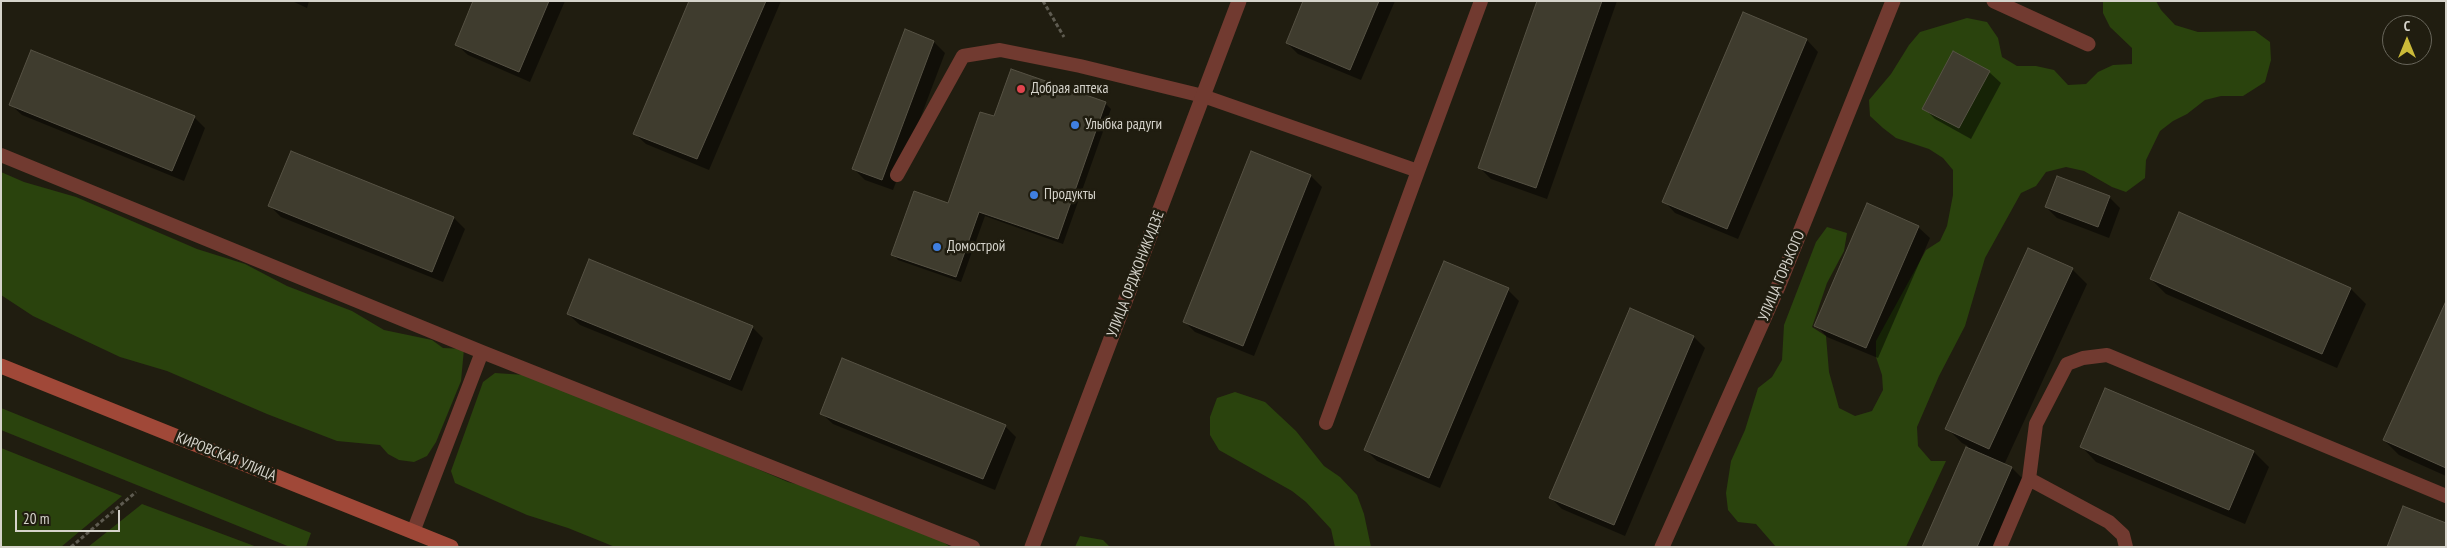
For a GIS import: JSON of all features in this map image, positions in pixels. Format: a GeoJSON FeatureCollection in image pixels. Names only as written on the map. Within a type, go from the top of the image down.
{"type":"FeatureCollection","features":[{"type":"Feature","properties":{"kind":"main road","name":"КИРОВСКАЯ УЛИЦА"},"geometry":{"type":"LineString","coordinates":[[1,366],[450,547]]}},
{"type":"Feature","properties":{"kind":"street","name":"УЛИЦА ОРДЖОНИКИДЗЕ"},"geometry":{"type":"LineString","coordinates":[[1032,547],[1239,1]]}},
{"type":"Feature","properties":{"kind":"street","name":"УЛИЦА ГОРЬКОГО"},"geometry":{"type":"LineString","coordinates":[[1662,547],[1778,287],[1893,1]]}},
{"type":"Feature","properties":{"kind":"street"},"geometry":{"type":"LineString","coordinates":[[1994,1],[2088,44]]}},
{"type":"Feature","properties":{"kind":"lane"},"geometry":{"type":"LineString","coordinates":[[1326,423],[1481,1]]}},
{"type":"Feature","properties":{"kind":"lane"},"geometry":{"type":"LineString","coordinates":[[898,175],[963,56],[1000,50],[1080,66],[1203,96],[1418,171]]}},
{"type":"Feature","properties":{"kind":"lane"},"geometry":{"type":"LineString","coordinates":[[1,155],[482,352],[973,547]]}},
{"type":"Feature","properties":{"kind":"lane"},"geometry":{"type":"LineString","coordinates":[[413,532],[482,352]]}},
{"type":"Feature","properties":{"kind":"lane"},"geometry":{"type":"LineString","coordinates":[[2000,547],[2030,479],[2036,424],[2067,364],[2083,358],[2107,355],[2446,496]]}},
{"type":"Feature","properties":{"kind":"lane"},"geometry":{"type":"LineString","coordinates":[[2030,479],[2109,522],[2123,535],[2126,547]]}},
{"type":"Feature","properties":{"kind":"path"},"geometry":{"type":"LineString","coordinates":[[1043,1],[1080,66]]}},
{"type":"Feature","properties":{"kind":"path"},"geometry":{"type":"LineString","coordinates":[[71,547],[136,492]]}},
{"type":"Feature","properties":{"kind":"green space"},"geometry":{"type":"Polygon","coordinates":[[[2103,1],[2156,1],[2161,10],[2175,25],[2198,32],[2255,31],[2270,42],[2271,60],[2265,82],[2243,96],[2221,96],[2205,100],[2160,131],[2146,160],[2145,178],[2126,192],[2112,187],[2084,171],[2066,167],[2046,172],[2036,186],[2021,193],[1985,258],[1965,326],[1939,376],[1917,427],[1918,446],[1931,461],[1946,461],[1906,547],[1776,547],[1756,524],[1738,522],[1728,510],[1726,493],[1731,461],[1745,430],[1758,388],[1772,377],[1782,360],[1784,325],[1816,242],[1827,227],[1847,233],[1844,251],[1827,283],[1812,327],[1826,336],[1829,372],[1839,408],[1855,416],[1872,411],[1883,390],[1882,375],[1876,357],[1876,341],[1926,250],[1940,241],[1947,226],[1953,195],[1953,170],[1943,158],[1929,149],[1896,138],[1883,128],[1870,116],[1869,100],[1891,74],[1909,45],[1920,32],[1967,18],[1987,22],[1998,38],[2002,57],[2017,66],[2036,66],[2054,70],[2068,85],[2086,84],[2098,72],[2113,65],[2132,64],[2132,48],[2110,27],[2103,13],[2103,1]]]}},
{"type":"Feature","properties":{"kind":"green space"},"geometry":{"type":"Polygon","coordinates":[[[1,172],[24,182],[76,197],[197,249],[245,264],[287,286],[352,311],[384,330],[432,340],[443,348],[464,349],[461,381],[436,442],[427,456],[414,462],[399,460],[388,454],[380,445],[337,441],[267,414],[167,371],[120,357],[33,316],[1,295],[1,172]]]}},
{"type":"Feature","properties":{"kind":"green space"},"geometry":{"type":"Polygon","coordinates":[[[495,373],[525,375],[603,403],[788,482],[804,486],[942,541],[950,547],[615,547],[568,528],[527,515],[455,483],[451,471],[483,382],[495,373]]]}},
{"type":"Feature","properties":{"kind":"green space"},"geometry":{"type":"Polygon","coordinates":[[[1235,392],[1265,402],[1296,431],[1324,466],[1340,477],[1357,495],[1364,514],[1371,547],[1335,547],[1331,529],[1306,502],[1292,491],[1219,450],[1210,435],[1210,417],[1217,398],[1235,392]]]}},
{"type":"Feature","properties":{"kind":"green space"},"geometry":{"type":"Polygon","coordinates":[[[1,408],[311,533],[306,547],[290,547],[1,430],[1,408]]]}},
{"type":"Feature","properties":{"kind":"green space"},"geometry":{"type":"Polygon","coordinates":[[[1,448],[122,496],[61,547],[1,547],[1,448]]]}},
{"type":"Feature","properties":{"kind":"green space"},"geometry":{"type":"Polygon","coordinates":[[[142,504],[257,547],[88,547],[142,504]]]}},
{"type":"Feature","properties":{"kind":"green space"},"geometry":{"type":"Polygon","coordinates":[[[1080,536],[1103,540],[1110,547],[1075,547],[1080,536]]]}},
{"type":"Feature","properties":{"kind":"building"},"geometry":{"type":"Polygon","coordinates":[[[473,1],[549,1],[519,72],[455,45],[473,1]]]}},
{"type":"Feature","properties":{"kind":"building"},"geometry":{"type":"Polygon","coordinates":[[[689,1],[766,1],[697,159],[633,134],[689,1]]]}},
{"type":"Feature","properties":{"kind":"building"},"geometry":{"type":"Polygon","coordinates":[[[1303,1],[1379,1],[1350,70],[1286,43],[1303,1]]]}},
{"type":"Feature","properties":{"kind":"building"},"geometry":{"type":"Polygon","coordinates":[[[1537,1],[1602,1],[1536,188],[1478,168],[1537,1]]]}},
{"type":"Feature","properties":{"kind":"building"},"geometry":{"type":"Polygon","coordinates":[[[1743,12],[1807,39],[1727,229],[1662,202],[1743,12]]]}},
{"type":"Feature","properties":{"kind":"building"},"geometry":{"type":"Polygon","coordinates":[[[905,29],[934,41],[882,180],[852,169],[905,29]]]}},
{"type":"Feature","properties":{"kind":"building"},"geometry":{"type":"Polygon","coordinates":[[[31,50],[195,116],[172,171],[9,105],[31,50]]]}},
{"type":"Feature","properties":{"kind":"building"},"geometry":{"type":"Polygon","coordinates":[[[1953,51],[1990,71],[1959,128],[1922,109],[1953,51]]]}},
{"type":"Feature","properties":{"kind":"building"},"geometry":{"type":"Polygon","coordinates":[[[1011,69],[1106,102],[1058,239],[979,212],[956,277],[891,255],[914,191],[948,203],[980,112],[994,116],[1011,69]]]}},
{"type":"Feature","properties":{"kind":"building"},"geometry":{"type":"Polygon","coordinates":[[[291,151],[454,217],[432,272],[268,206],[291,151]]]}},
{"type":"Feature","properties":{"kind":"building"},"geometry":{"type":"Polygon","coordinates":[[[1251,151],[1311,175],[1243,346],[1183,322],[1251,151]]]}},
{"type":"Feature","properties":{"kind":"building"},"geometry":{"type":"Polygon","coordinates":[[[2057,176],[2110,196],[2098,227],[2045,207],[2057,176]]]}},
{"type":"Feature","properties":{"kind":"building"},"geometry":{"type":"Polygon","coordinates":[[[1867,203],[1919,226],[1866,348],[1814,326],[1867,203]]]}},
{"type":"Feature","properties":{"kind":"building"},"geometry":{"type":"Polygon","coordinates":[[[2179,212],[2351,288],[2322,354],[2150,279],[2179,212]]]}},
{"type":"Feature","properties":{"kind":"building"},"geometry":{"type":"Polygon","coordinates":[[[2028,248],[2073,268],[1989,449],[1945,429],[2028,248]]]}},
{"type":"Feature","properties":{"kind":"building"},"geometry":{"type":"Polygon","coordinates":[[[589,259],[753,326],[730,380],[567,314],[589,259]]]}},
{"type":"Feature","properties":{"kind":"building"},"geometry":{"type":"Polygon","coordinates":[[[1444,261],[1509,288],[1429,478],[1364,450],[1444,261]]]}},
{"type":"Feature","properties":{"kind":"building"},"geometry":{"type":"Polygon","coordinates":[[[2446,301],[2446,468],[2383,440],[2446,301]]]}},
{"type":"Feature","properties":{"kind":"building"},"geometry":{"type":"Polygon","coordinates":[[[1630,308],[1694,336],[1614,525],[1549,498],[1630,308]]]}},
{"type":"Feature","properties":{"kind":"building"},"geometry":{"type":"Polygon","coordinates":[[[842,358],[1006,425],[983,479],[820,414],[842,358]]]}},
{"type":"Feature","properties":{"kind":"building"},"geometry":{"type":"Polygon","coordinates":[[[2105,388],[2254,451],[2229,510],[2080,447],[2105,388]]]}},
{"type":"Feature","properties":{"kind":"building"},"geometry":{"type":"Polygon","coordinates":[[[1966,447],[2012,467],[1977,547],[1922,547],[1966,447]]]}},
{"type":"Feature","properties":{"kind":"building"},"geometry":{"type":"Polygon","coordinates":[[[2403,506],[2446,523],[2446,547],[2387,547],[2403,506]]]}},
{"type":"Feature","properties":{"kind":"place","name":"Добрая аптека"},"geometry":{"type":"Point","coordinates":[1021,89]}},
{"type":"Feature","properties":{"kind":"place","name":"Улыбка радуги"},"geometry":{"type":"Point","coordinates":[1075,125]}},
{"type":"Feature","properties":{"kind":"place","name":"Продукты"},"geometry":{"type":"Point","coordinates":[1034,195]}},
{"type":"Feature","properties":{"kind":"place","name":"Домострой"},"geometry":{"type":"Point","coordinates":[937,247]}}]}
